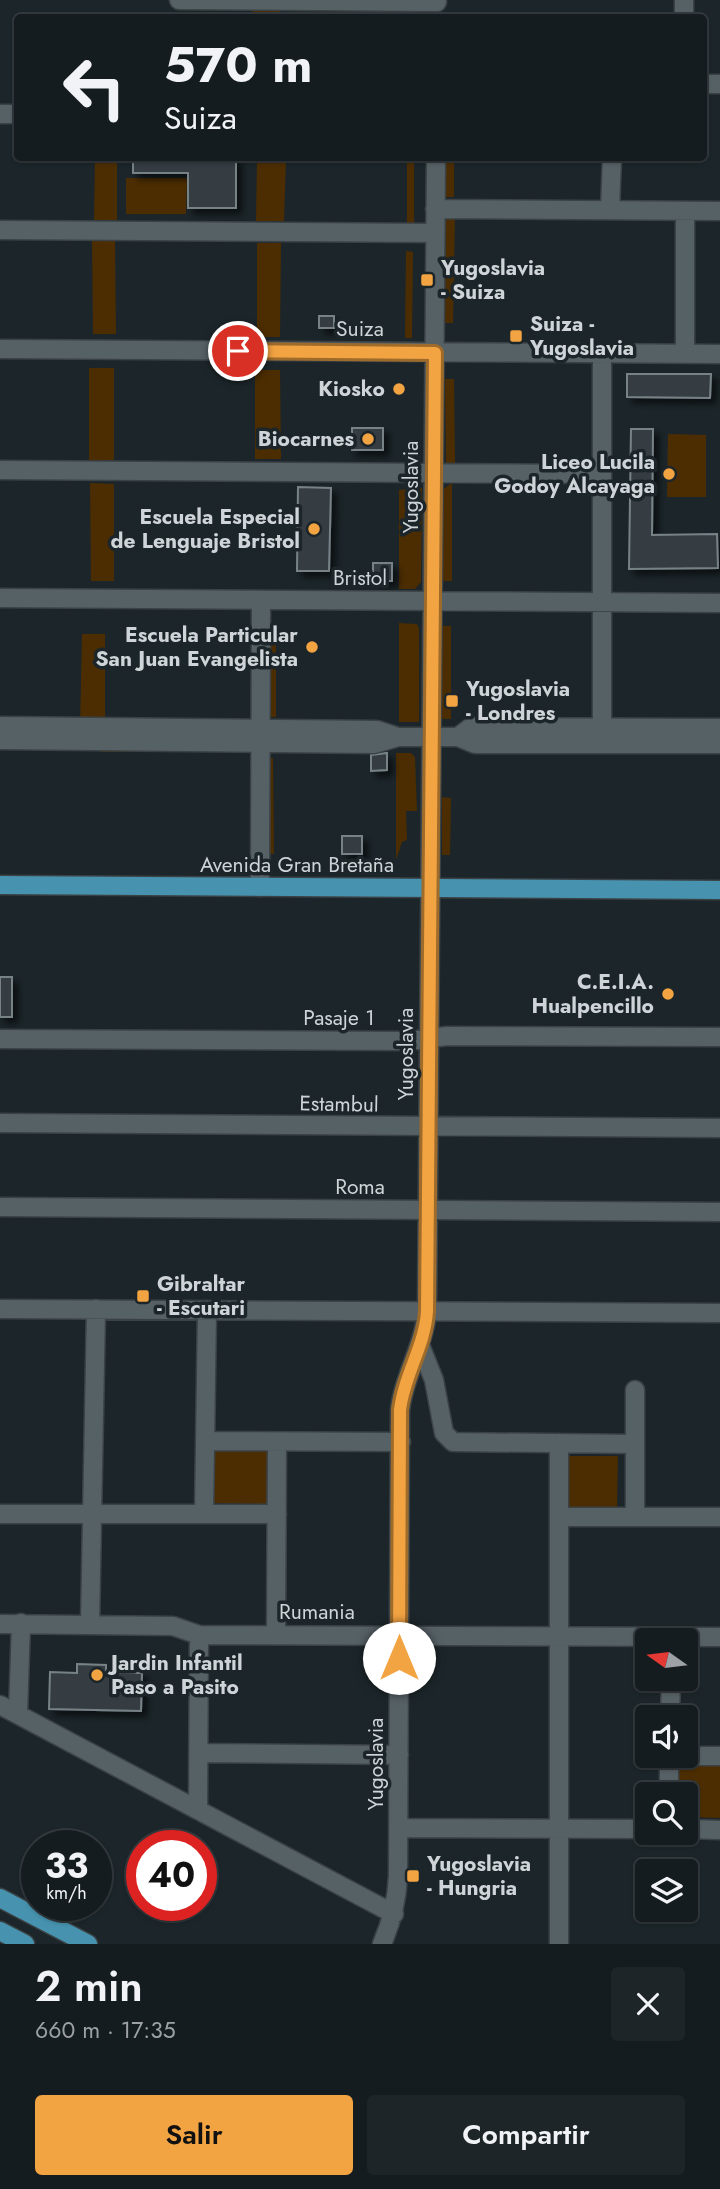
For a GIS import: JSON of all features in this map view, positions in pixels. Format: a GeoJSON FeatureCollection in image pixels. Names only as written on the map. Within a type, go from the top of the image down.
{"type":"FeatureCollection","features":[{"type":"Feature","properties":{"kind":"main road","name":"Avenida Gran Bretaña"},"geometry":{"type":"LineString","coordinates":[[0,885],[720,890]]}},
{"type":"Feature","properties":{"kind":"main road"},"geometry":{"type":"LineString","coordinates":[[0,1898],[88,1944]]}},
{"type":"Feature","properties":{"kind":"main road"},"geometry":{"type":"LineString","coordinates":[[0,1931],[25,1944]]}},
{"type":"Feature","properties":{"kind":"street"},"geometry":{"type":"LineString","coordinates":[[179,0],[437,7]]}},
{"type":"Feature","properties":{"kind":"street","name":"Yugoslavia"},"geometry":{"type":"LineString","coordinates":[[382,1944],[394,1914],[397,1891],[402,1394],[420,1345],[427,1311],[436,161]]}},
{"type":"Feature","properties":{"kind":"street"},"geometry":{"type":"LineString","coordinates":[[610,210],[612,161]]}},
{"type":"Feature","properties":{"kind":"street"},"geometry":{"type":"LineString","coordinates":[[435,209],[720,211]]}},
{"type":"Feature","properties":{"kind":"street"},"geometry":{"type":"LineString","coordinates":[[685,211],[685,354]]}},
{"type":"Feature","properties":{"kind":"street"},"geometry":{"type":"LineString","coordinates":[[0,230],[435,233]]}},
{"type":"Feature","properties":{"kind":"street","name":"Suiza"},"geometry":{"type":"LineString","coordinates":[[0,349],[720,354]]}},
{"type":"Feature","properties":{"kind":"street"},"geometry":{"type":"LineString","coordinates":[[602,354],[602,735]]}},
{"type":"Feature","properties":{"kind":"street"},"geometry":{"type":"LineString","coordinates":[[0,470],[602,474]]}},
{"type":"Feature","properties":{"kind":"street","name":"Bristol"},"geometry":{"type":"LineString","coordinates":[[0,598],[720,603]]}},
{"type":"Feature","properties":{"kind":"street"},"geometry":{"type":"LineString","coordinates":[[260,887],[261,600]]}},
{"type":"Feature","properties":{"kind":"street"},"geometry":{"type":"LineString","coordinates":[[0,726],[261,736],[374,744],[398,737],[458,737],[475,744],[720,728]]}},
{"type":"Feature","properties":{"kind":"street"},"geometry":{"type":"LineString","coordinates":[[602,735],[720,744]]}},
{"type":"Feature","properties":{"kind":"street"},"geometry":{"type":"LineString","coordinates":[[0,740],[261,736]]}},
{"type":"Feature","properties":{"kind":"street","name":"Pasaje 1"},"geometry":{"type":"LineString","coordinates":[[0,1039],[396,1041],[447,1036],[720,1037]]}},
{"type":"Feature","properties":{"kind":"street","name":"Estambul"},"geometry":{"type":"LineString","coordinates":[[0,1123],[720,1128]]}},
{"type":"Feature","properties":{"kind":"street","name":"Roma"},"geometry":{"type":"LineString","coordinates":[[0,1207],[720,1212]]}},
{"type":"Feature","properties":{"kind":"street"},"geometry":{"type":"LineString","coordinates":[[0,1309],[720,1313]]}},
{"type":"Feature","properties":{"kind":"street"},"geometry":{"type":"LineString","coordinates":[[90,1625],[96,1309]]}},
{"type":"Feature","properties":{"kind":"street"},"geometry":{"type":"LineString","coordinates":[[204,1514],[206,1310]]}},
{"type":"Feature","properties":{"kind":"street"},"geometry":{"type":"LineString","coordinates":[[420,1345],[434,1380],[444,1433],[457,1443],[635,1444]]}},
{"type":"Feature","properties":{"kind":"street"},"geometry":{"type":"LineString","coordinates":[[635,1390],[635,1517]]}},
{"type":"Feature","properties":{"kind":"street"},"geometry":{"type":"LineString","coordinates":[[205,1441],[401,1442]]}},
{"type":"Feature","properties":{"kind":"street"},"geometry":{"type":"LineString","coordinates":[[276,1635],[277,1442]]}},
{"type":"Feature","properties":{"kind":"street"},"geometry":{"type":"LineString","coordinates":[[559,1443],[559,1944]]}},
{"type":"Feature","properties":{"kind":"street"},"geometry":{"type":"LineString","coordinates":[[0,1514],[277,1514]]}},
{"type":"Feature","properties":{"kind":"street"},"geometry":{"type":"LineString","coordinates":[[559,1517],[720,1517]]}},
{"type":"Feature","properties":{"kind":"street","name":"Rumania"},"geometry":{"type":"LineString","coordinates":[[0,1623],[173,1626],[199,1635],[635,1637]]}},
{"type":"Feature","properties":{"kind":"street"},"geometry":{"type":"LineString","coordinates":[[18,1714],[22,1623]]}},
{"type":"Feature","properties":{"kind":"street"},"geometry":{"type":"LineString","coordinates":[[198,1810],[199,1635]]}},
{"type":"Feature","properties":{"kind":"street","name":"Rumania"},"geometry":{"type":"LineString","coordinates":[[698,1637],[720,1637]]}},
{"type":"Feature","properties":{"kind":"street"},"geometry":{"type":"LineString","coordinates":[[0,1705],[394,1914]]}},
{"type":"Feature","properties":{"kind":"street"},"geometry":{"type":"LineString","coordinates":[[198,1753],[399,1755]]}},
{"type":"Feature","properties":{"kind":"street"},"geometry":{"type":"LineString","coordinates":[[698,1756],[720,1756]]}},
{"type":"Feature","properties":{"kind":"street"},"geometry":{"type":"LineString","coordinates":[[398,1828],[635,1829]]}},
{"type":"Feature","properties":{"kind":"street"},"geometry":{"type":"LineString","coordinates":[[698,1829],[720,1830]]}},
{"type":"Feature","properties":{"kind":"shaded area"},"geometry":{"type":"Polygon","coordinates":[[[252,7],[280,7],[280,14],[252,14],[252,7]]]}},
{"type":"Feature","properties":{"kind":"shaded area"},"geometry":{"type":"Polygon","coordinates":[[[95,161],[117,161],[117,220],[94,220],[95,161]]]}},
{"type":"Feature","properties":{"kind":"shaded area"},"geometry":{"type":"Polygon","coordinates":[[[257,161],[286,161],[284,221],[256,221],[257,161]]]}},
{"type":"Feature","properties":{"kind":"shaded area"},"geometry":{"type":"Polygon","coordinates":[[[407,161],[414,161],[414,228],[407,228],[407,161]]]}},
{"type":"Feature","properties":{"kind":"shaded area"},"geometry":{"type":"Polygon","coordinates":[[[446,161],[454,161],[454,197],[446,197],[446,161]]]}},
{"type":"Feature","properties":{"kind":"shaded area"},"geometry":{"type":"Polygon","coordinates":[[[126,178],[187,178],[186,214],[126,214],[126,178]]]}},
{"type":"Feature","properties":{"kind":"shaded area"},"geometry":{"type":"Polygon","coordinates":[[[446,215],[455,215],[453,323],[445,323],[446,215]]]}},
{"type":"Feature","properties":{"kind":"shaded area"},"geometry":{"type":"Polygon","coordinates":[[[92,241],[115,241],[116,334],[93,334],[92,241]]]}},
{"type":"Feature","properties":{"kind":"shaded area"},"geometry":{"type":"Polygon","coordinates":[[[257,243],[281,243],[280,337],[257,337],[257,243]]]}},
{"type":"Feature","properties":{"kind":"shaded area"},"geometry":{"type":"Polygon","coordinates":[[[406,251],[413,252],[412,338],[405,338],[406,251]]]}},
{"type":"Feature","properties":{"kind":"shaded area"},"geometry":{"type":"Polygon","coordinates":[[[89,368],[114,368],[114,460],[89,461],[89,368]]]}},
{"type":"Feature","properties":{"kind":"shaded area"},"geometry":{"type":"Polygon","coordinates":[[[255,370],[280,370],[281,459],[255,459],[255,370]]]}},
{"type":"Feature","properties":{"kind":"shaded area"},"geometry":{"type":"Polygon","coordinates":[[[445,379],[454,379],[455,463],[446,463],[445,379]]]}},
{"type":"Feature","properties":{"kind":"shaded area"},"geometry":{"type":"Polygon","coordinates":[[[668,434],[706,435],[706,497],[667,497],[668,434]]]}},
{"type":"Feature","properties":{"kind":"shaded area"},"geometry":{"type":"Polygon","coordinates":[[[90,483],[114,484],[114,581],[91,581],[90,483]]]}},
{"type":"Feature","properties":{"kind":"shaded area"},"geometry":{"type":"Polygon","coordinates":[[[452,483],[452,581],[442,581],[442,490],[452,483]]]}},
{"type":"Feature","properties":{"kind":"shaded area"},"geometry":{"type":"Polygon","coordinates":[[[422,488],[421,582],[415,589],[399,589],[399,490],[422,488]]]}},
{"type":"Feature","properties":{"kind":"shaded area"},"geometry":{"type":"Polygon","coordinates":[[[252,622],[276,622],[276,717],[252,717],[252,622]]]}},
{"type":"Feature","properties":{"kind":"shaded area"},"geometry":{"type":"Polygon","coordinates":[[[399,623],[417,624],[419,629],[419,722],[399,722],[399,623]]]}},
{"type":"Feature","properties":{"kind":"shaded area"},"geometry":{"type":"Polygon","coordinates":[[[442,626],[451,626],[451,719],[442,719],[442,626]]]}},
{"type":"Feature","properties":{"kind":"shaded area"},"geometry":{"type":"Polygon","coordinates":[[[82,634],[105,634],[105,728],[80,727],[82,634]]]}},
{"type":"Feature","properties":{"kind":"shaded area"},"geometry":{"type":"Polygon","coordinates":[[[98,747],[240,751],[102,752],[98,747]]]}},
{"type":"Feature","properties":{"kind":"shaded area"},"geometry":{"type":"Polygon","coordinates":[[[396,753],[411,753],[415,757],[417,811],[406,811],[407,840],[402,842],[396,860],[396,753]]]}},
{"type":"Feature","properties":{"kind":"shaded area"},"geometry":{"type":"Polygon","coordinates":[[[250,758],[273,758],[274,854],[251,853],[250,758]]]}},
{"type":"Feature","properties":{"kind":"shaded area"},"geometry":{"type":"Polygon","coordinates":[[[442,797],[451,798],[450,855],[442,855],[442,797]]]}},
{"type":"Feature","properties":{"kind":"shaded area"},"geometry":{"type":"Polygon","coordinates":[[[210,1446],[273,1448],[272,1504],[209,1503],[210,1446]]]}},
{"type":"Feature","properties":{"kind":"shaded area"},"geometry":{"type":"Polygon","coordinates":[[[565,1456],[618,1456],[617,1508],[564,1507],[565,1456]]]}},
{"type":"Feature","properties":{"kind":"shaded area"},"geometry":{"type":"Polygon","coordinates":[[[698,1762],[720,1762],[720,1818],[698,1817],[698,1782],[670,1782],[670,1768],[698,1768],[698,1762]]]}},
{"type":"Feature","properties":{"kind":"building"},"geometry":{"type":"Polygon","coordinates":[[[133,161],[236,161],[236,208],[188,208],[188,173],[133,173],[133,161]]]}},
{"type":"Feature","properties":{"kind":"building"},"geometry":{"type":"Polygon","coordinates":[[[319,316],[334,316],[334,328],[319,328],[319,316]]]}},
{"type":"Feature","properties":{"kind":"building"},"geometry":{"type":"Polygon","coordinates":[[[627,374],[711,374],[710,398],[627,397],[627,374]]]}},
{"type":"Feature","properties":{"kind":"building","name":"Biocarnes"},"geometry":{"type":"Polygon","coordinates":[[[352,428],[383,428],[383,450],[352,450],[352,428]]]}},
{"type":"Feature","properties":{"kind":"building"},"geometry":{"type":"Polygon","coordinates":[[[631,429],[653,429],[652,535],[717,534],[718,568],[629,569],[631,429]]]}},
{"type":"Feature","properties":{"kind":"building","name":"Escuela Especial de Lenguaje Bristol"},"geometry":{"type":"Polygon","coordinates":[[[298,487],[331,488],[329,571],[297,571],[298,487]]]}},
{"type":"Feature","properties":{"kind":"building"},"geometry":{"type":"Polygon","coordinates":[[[373,563],[392,563],[392,581],[373,581],[373,563]]]}},
{"type":"Feature","properties":{"kind":"building"},"geometry":{"type":"Polygon","coordinates":[[[387,753],[387,770],[371,771],[371,755],[387,753]]]}},
{"type":"Feature","properties":{"kind":"building"},"geometry":{"type":"Polygon","coordinates":[[[342,836],[362,836],[362,854],[342,854],[342,836]]]}},
{"type":"Feature","properties":{"kind":"building"},"geometry":{"type":"Polygon","coordinates":[[[0,977],[12,977],[12,1017],[0,1017],[0,977]]]}},
{"type":"Feature","properties":{"kind":"building"},"geometry":{"type":"Polygon","coordinates":[[[77,1664],[106,1665],[106,1672],[142,1673],[141,1711],[49,1709],[50,1672],[77,1673],[77,1664]]]}},
{"type":"Feature","properties":{"kind":"place","name":"Yugoslavia - Suiza"},"geometry":{"type":"Point","coordinates":[427,280]}},
{"type":"Feature","properties":{"kind":"place","name":"Suiza - Yugoslavia"},"geometry":{"type":"Point","coordinates":[516,336]}},
{"type":"Feature","properties":{"kind":"place","name":"Kiosko"},"geometry":{"type":"Point","coordinates":[399,389]}},
{"type":"Feature","properties":{"kind":"place","name":"Biocarnes"},"geometry":{"type":"Point","coordinates":[368,439]}},
{"type":"Feature","properties":{"kind":"place","name":"Liceo Lucila Godoy Alcayaga"},"geometry":{"type":"Point","coordinates":[669,474]}},
{"type":"Feature","properties":{"kind":"place","name":"Escuela Especial de Lenguaje Bristol"},"geometry":{"type":"Point","coordinates":[314,529]}},
{"type":"Feature","properties":{"kind":"place","name":"Escuela Particular San Juan Evangelista"},"geometry":{"type":"Point","coordinates":[312,647]}},
{"type":"Feature","properties":{"kind":"place","name":"Yugoslavia - Londres"},"geometry":{"type":"Point","coordinates":[452,701]}},
{"type":"Feature","properties":{"kind":"place","name":"C.E.I.A. Hualpencillo"},"geometry":{"type":"Point","coordinates":[668,994]}},
{"type":"Feature","properties":{"kind":"place","name":"Gibraltar - Escutari"},"geometry":{"type":"Point","coordinates":[143,1296]}},
{"type":"Feature","properties":{"kind":"place","name":"Jardin Infantil Paso a Pasito"},"geometry":{"type":"Point","coordinates":[97,1675]}},
{"type":"Feature","properties":{"kind":"place","name":"Yugoslavia - Hungria"},"geometry":{"type":"Point","coordinates":[413,1876]}},
{"type":"Feature","properties":{"kind":"route"},"geometry":{"type":"LineString","coordinates":[[238,351],[435,353],[427,1311],[423,1338],[406,1379],[400,1410],[399,1658]]}}]}
